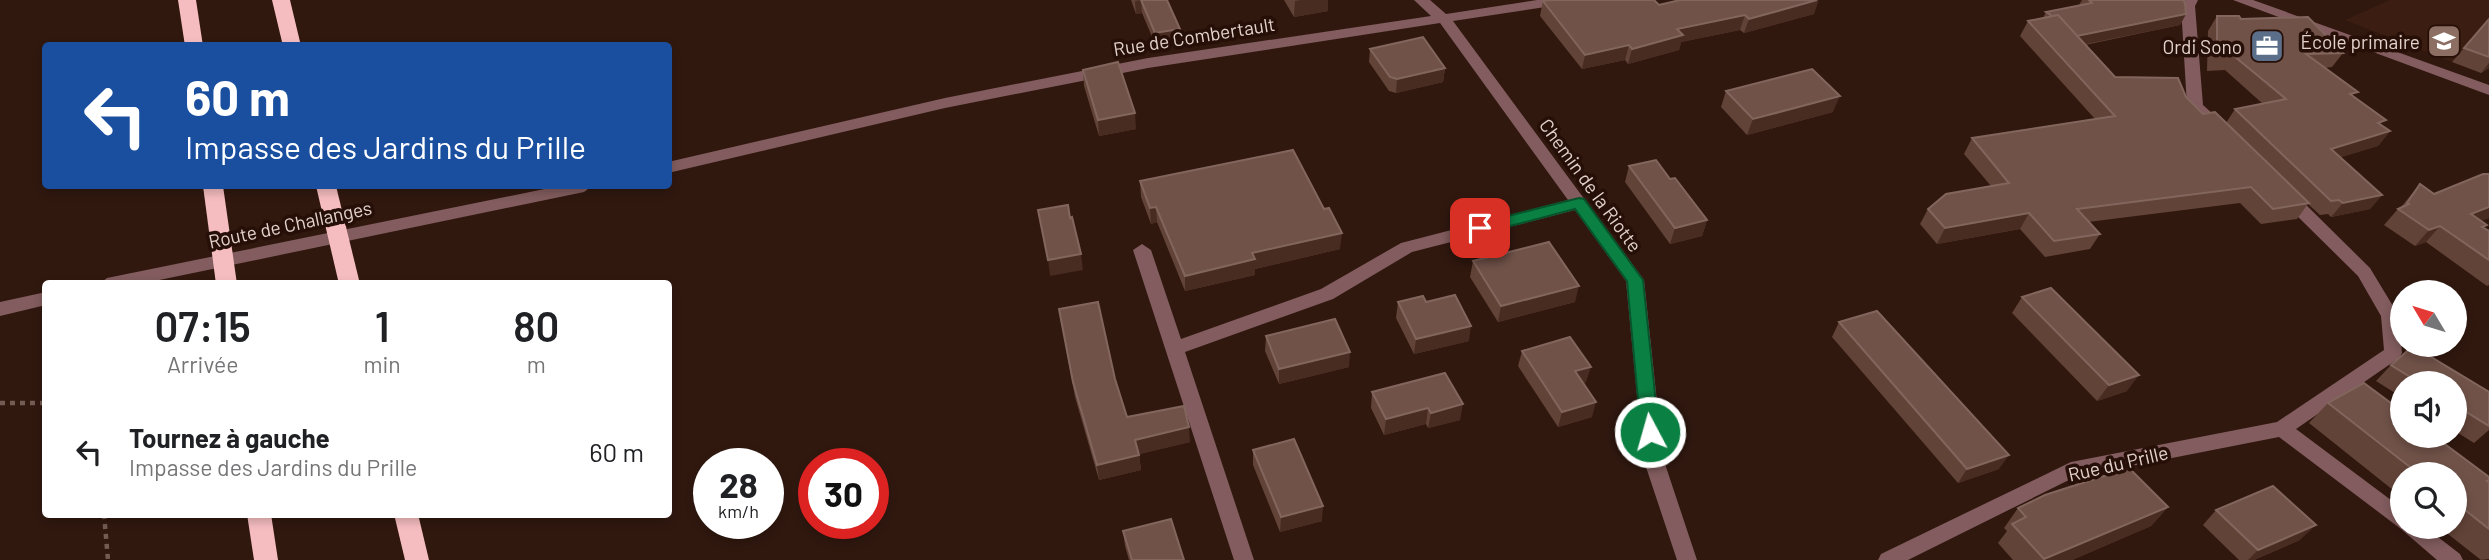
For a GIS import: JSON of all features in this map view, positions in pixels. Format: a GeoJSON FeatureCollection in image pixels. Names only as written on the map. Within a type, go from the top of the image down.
{"type":"FeatureCollection","features":[{"type":"Feature","properties":{"kind":"highway"},"geometry":{"type":"LineString","coordinates":[[187,0],[193,42]]}},
{"type":"Feature","properties":{"kind":"highway"},"geometry":{"type":"LineString","coordinates":[[281,0],[291,42]]}},
{"type":"Feature","properties":{"kind":"highway"},"geometry":{"type":"LineString","coordinates":[[214,189],[226,280]]}},
{"type":"Feature","properties":{"kind":"highway"},"geometry":{"type":"LineString","coordinates":[[327,189],[349,280]]}},
{"type":"Feature","properties":{"kind":"highway"},"geometry":{"type":"LineString","coordinates":[[261,518],[266,560]]}},
{"type":"Feature","properties":{"kind":"highway"},"geometry":{"type":"LineString","coordinates":[[407,518],[418,560]]}},
{"type":"Feature","properties":{"kind":"street","name":"Chemin de la Riotte"},"geometry":{"type":"LineString","coordinates":[[1421,0],[1444,19],[1635,280],[1653,458],[1687,560]]}},
{"type":"Feature","properties":{"kind":"street","name":"Rue de Combertault"},"geometry":{"type":"LineString","coordinates":[[672,167],[945,103],[1148,63],[1565,0]]}},
{"type":"Feature","properties":{"kind":"street"},"geometry":{"type":"LineString","coordinates":[[2192,0],[2188,6],[2195,106],[2235,145]]}},
{"type":"Feature","properties":{"kind":"street"},"geometry":{"type":"LineString","coordinates":[[2240,0],[2489,90]]}},
{"type":"Feature","properties":{"kind":"street"},"geometry":{"type":"LineString","coordinates":[[2274,184],[2364,272],[2390,316],[2393,352],[2281,429],[2390,512]]}},
{"type":"Feature","properties":{"kind":"street","name":"Route de Challanges"},"geometry":{"type":"LineString","coordinates":[[126,280],[568,189]]}},
{"type":"Feature","properties":{"kind":"street"},"geometry":{"type":"LineString","coordinates":[[1174,349],[1327,293],[1407,247],[1579,203]]}},
{"type":"Feature","properties":{"kind":"street"},"geometry":{"type":"LineString","coordinates":[[1142,250],[1244,560]]}},
{"type":"Feature","properties":{"kind":"street"},"geometry":{"type":"LineString","coordinates":[[0,309],[42,299]]}},
{"type":"Feature","properties":{"kind":"street","name":"Rue du Prille"},"geometry":{"type":"LineString","coordinates":[[1888,560],[2071,470],[2281,429]]}},
{"type":"Feature","properties":{"kind":"street"},"geometry":{"type":"LineString","coordinates":[[2426,539],[2453,560]]}},
{"type":"Feature","properties":{"kind":"path"},"geometry":{"type":"LineString","coordinates":[[0,403],[42,403]]}},
{"type":"Feature","properties":{"kind":"path"},"geometry":{"type":"LineString","coordinates":[[104,518],[108,560]]}},
{"type":"Feature","properties":{"kind":"shaded area","name":"École primaire"},"geometry":{"type":"Polygon","coordinates":[[[2390,0],[2489,0],[2489,68],[2481,73],[2345,20],[2390,0]]]}},
{"type":"Feature","properties":{"kind":"building"},"geometry":{"type":"Polygon","coordinates":[[[1141,0],[1167,0],[1180,29],[1155,33],[1141,0]]]}},
{"type":"Feature","properties":{"kind":"building"},"geometry":{"type":"Polygon","coordinates":[[[1654,0],[1659,5],[1680,0],[1817,0],[1749,19],[1745,15],[1677,29],[1683,35],[1632,49],[1629,45],[1585,55],[1543,1],[1654,0]]]}},
{"type":"Feature","properties":{"kind":"building"},"geometry":{"type":"Polygon","coordinates":[[[2089,0],[2183,0],[2186,14],[2077,36],[2058,15],[2052,16],[2046,12],[2092,3],[2089,0]]]}},
{"type":"Feature","properties":{"kind":"building"},"geometry":{"type":"Polygon","coordinates":[[[2058,15],[2115,77],[2178,78],[2186,97],[2203,114],[2215,112],[2309,203],[2273,209],[2251,187],[2077,209],[2100,234],[2054,241],[2029,213],[1945,228],[1928,209],[1946,194],[2009,183],[1972,138],[2115,116],[2028,21],[2058,15]]]}},
{"type":"Feature","properties":{"kind":"building"},"geometry":{"type":"Polygon","coordinates":[[[2217,16],[2239,16],[2241,19],[2308,17],[2343,53],[2306,54],[2358,92],[2350,94],[2386,120],[2378,123],[2390,131],[2331,149],[2382,195],[2343,203],[2339,200],[2331,201],[2235,109],[2286,99],[2234,56],[2217,56],[2217,16]]]}},
{"type":"Feature","properties":{"kind":"building"},"geometry":{"type":"Polygon","coordinates":[[[2489,19],[2489,57],[2464,48],[2489,19]]]}},
{"type":"Feature","properties":{"kind":"building"},"geometry":{"type":"Polygon","coordinates":[[[1423,37],[1445,68],[1397,79],[1390,77],[1370,49],[1423,37]]]}},
{"type":"Feature","properties":{"kind":"building"},"geometry":{"type":"Polygon","coordinates":[[[1118,62],[1135,113],[1098,120],[1083,70],[1118,62]]]}},
{"type":"Feature","properties":{"kind":"building"},"geometry":{"type":"Polygon","coordinates":[[[1812,69],[1840,96],[1753,119],[1726,91],[1812,69]]]}},
{"type":"Feature","properties":{"kind":"building"},"geometry":{"type":"Polygon","coordinates":[[[1293,150],[1324,209],[1329,208],[1342,233],[1252,253],[1255,259],[1185,276],[1156,207],[1150,208],[1140,181],[1293,150]]]}},
{"type":"Feature","properties":{"kind":"building"},"geometry":{"type":"Polygon","coordinates":[[[1656,160],[1670,179],[1675,178],[1707,220],[1675,228],[1629,166],[1656,160]]]}},
{"type":"Feature","properties":{"kind":"building"},"geometry":{"type":"Polygon","coordinates":[[[2489,174],[2489,207],[2471,214],[2487,225],[2482,227],[2489,231],[2489,260],[2440,226],[2429,230],[2398,209],[2409,204],[2407,203],[2420,184],[2434,194],[2489,174]]]}},
{"type":"Feature","properties":{"kind":"building"},"geometry":{"type":"Polygon","coordinates":[[[1068,205],[1081,254],[1048,260],[1038,210],[1068,205]]]}},
{"type":"Feature","properties":{"kind":"building"},"geometry":{"type":"Polygon","coordinates":[[[1549,242],[1579,286],[1501,306],[1473,261],[1549,242]]]}},
{"type":"Feature","properties":{"kind":"building"},"geometry":{"type":"Polygon","coordinates":[[[2051,288],[2139,375],[2109,385],[2022,297],[2051,288]]]}},
{"type":"Feature","properties":{"kind":"building"},"geometry":{"type":"Polygon","coordinates":[[[1455,295],[1471,326],[1416,339],[1398,302],[1423,296],[1426,302],[1455,295]]]}},
{"type":"Feature","properties":{"kind":"building"},"geometry":{"type":"Polygon","coordinates":[[[1098,302],[1115,379],[1127,417],[1184,406],[1189,427],[1135,440],[1139,455],[1097,465],[1073,382],[1059,309],[1098,302]]]}},
{"type":"Feature","properties":{"kind":"building"},"geometry":{"type":"Polygon","coordinates":[[[1877,311],[2009,455],[1967,469],[1839,322],[1877,311]]]}},
{"type":"Feature","properties":{"kind":"building"},"geometry":{"type":"Polygon","coordinates":[[[1335,319],[1350,352],[1279,369],[1266,336],[1335,319]]]}},
{"type":"Feature","properties":{"kind":"building"},"geometry":{"type":"Polygon","coordinates":[[[1570,337],[1591,367],[1575,371],[1596,402],[1562,412],[1522,351],[1570,337]]]}},
{"type":"Feature","properties":{"kind":"building"},"geometry":{"type":"Polygon","coordinates":[[[2400,357],[2431,357],[2454,371],[2401,371],[2391,365],[2400,357]]]}},
{"type":"Feature","properties":{"kind":"building"},"geometry":{"type":"Polygon","coordinates":[[[1445,373],[1463,404],[1431,413],[1428,408],[1386,419],[1372,392],[1445,373]]]}},
{"type":"Feature","properties":{"kind":"building"},"geometry":{"type":"Polygon","coordinates":[[[2467,379],[2489,392],[2489,426],[2467,412],[2467,379]]]}},
{"type":"Feature","properties":{"kind":"building"},"geometry":{"type":"Polygon","coordinates":[[[2364,383],[2390,402],[2390,448],[2450,448],[2489,477],[2489,529],[2467,512],[2467,462],[2404,462],[2328,403],[2364,383]]]}},
{"type":"Feature","properties":{"kind":"building"},"geometry":{"type":"Polygon","coordinates":[[[1294,439],[1323,506],[1281,517],[1253,450],[1294,439]]]}},
{"type":"Feature","properties":{"kind":"building"},"geometry":{"type":"Polygon","coordinates":[[[2129,468],[2168,507],[2044,559],[2012,524],[2026,517],[2018,508],[2045,495],[2129,468]]]}},
{"type":"Feature","properties":{"kind":"building"},"geometry":{"type":"Polygon","coordinates":[[[2273,486],[2316,525],[2258,550],[2216,510],[2273,486]]]}},
{"type":"Feature","properties":{"kind":"building"},"geometry":{"type":"Polygon","coordinates":[[[1171,519],[1184,560],[1132,560],[1123,531],[1171,519]]]}},
{"type":"Feature","properties":{"kind":"place","name":"École primaire"},"geometry":{"type":"Point","coordinates":[2444,41]}},
{"type":"Feature","properties":{"kind":"place","name":"Ordi Sono"},"geometry":{"type":"Point","coordinates":[2267,46]}},
{"type":"Feature","properties":{"kind":"route"},"geometry":{"type":"LineString","coordinates":[[1480,228],[1579,203],[1635,280],[1650,432]]}}]}
